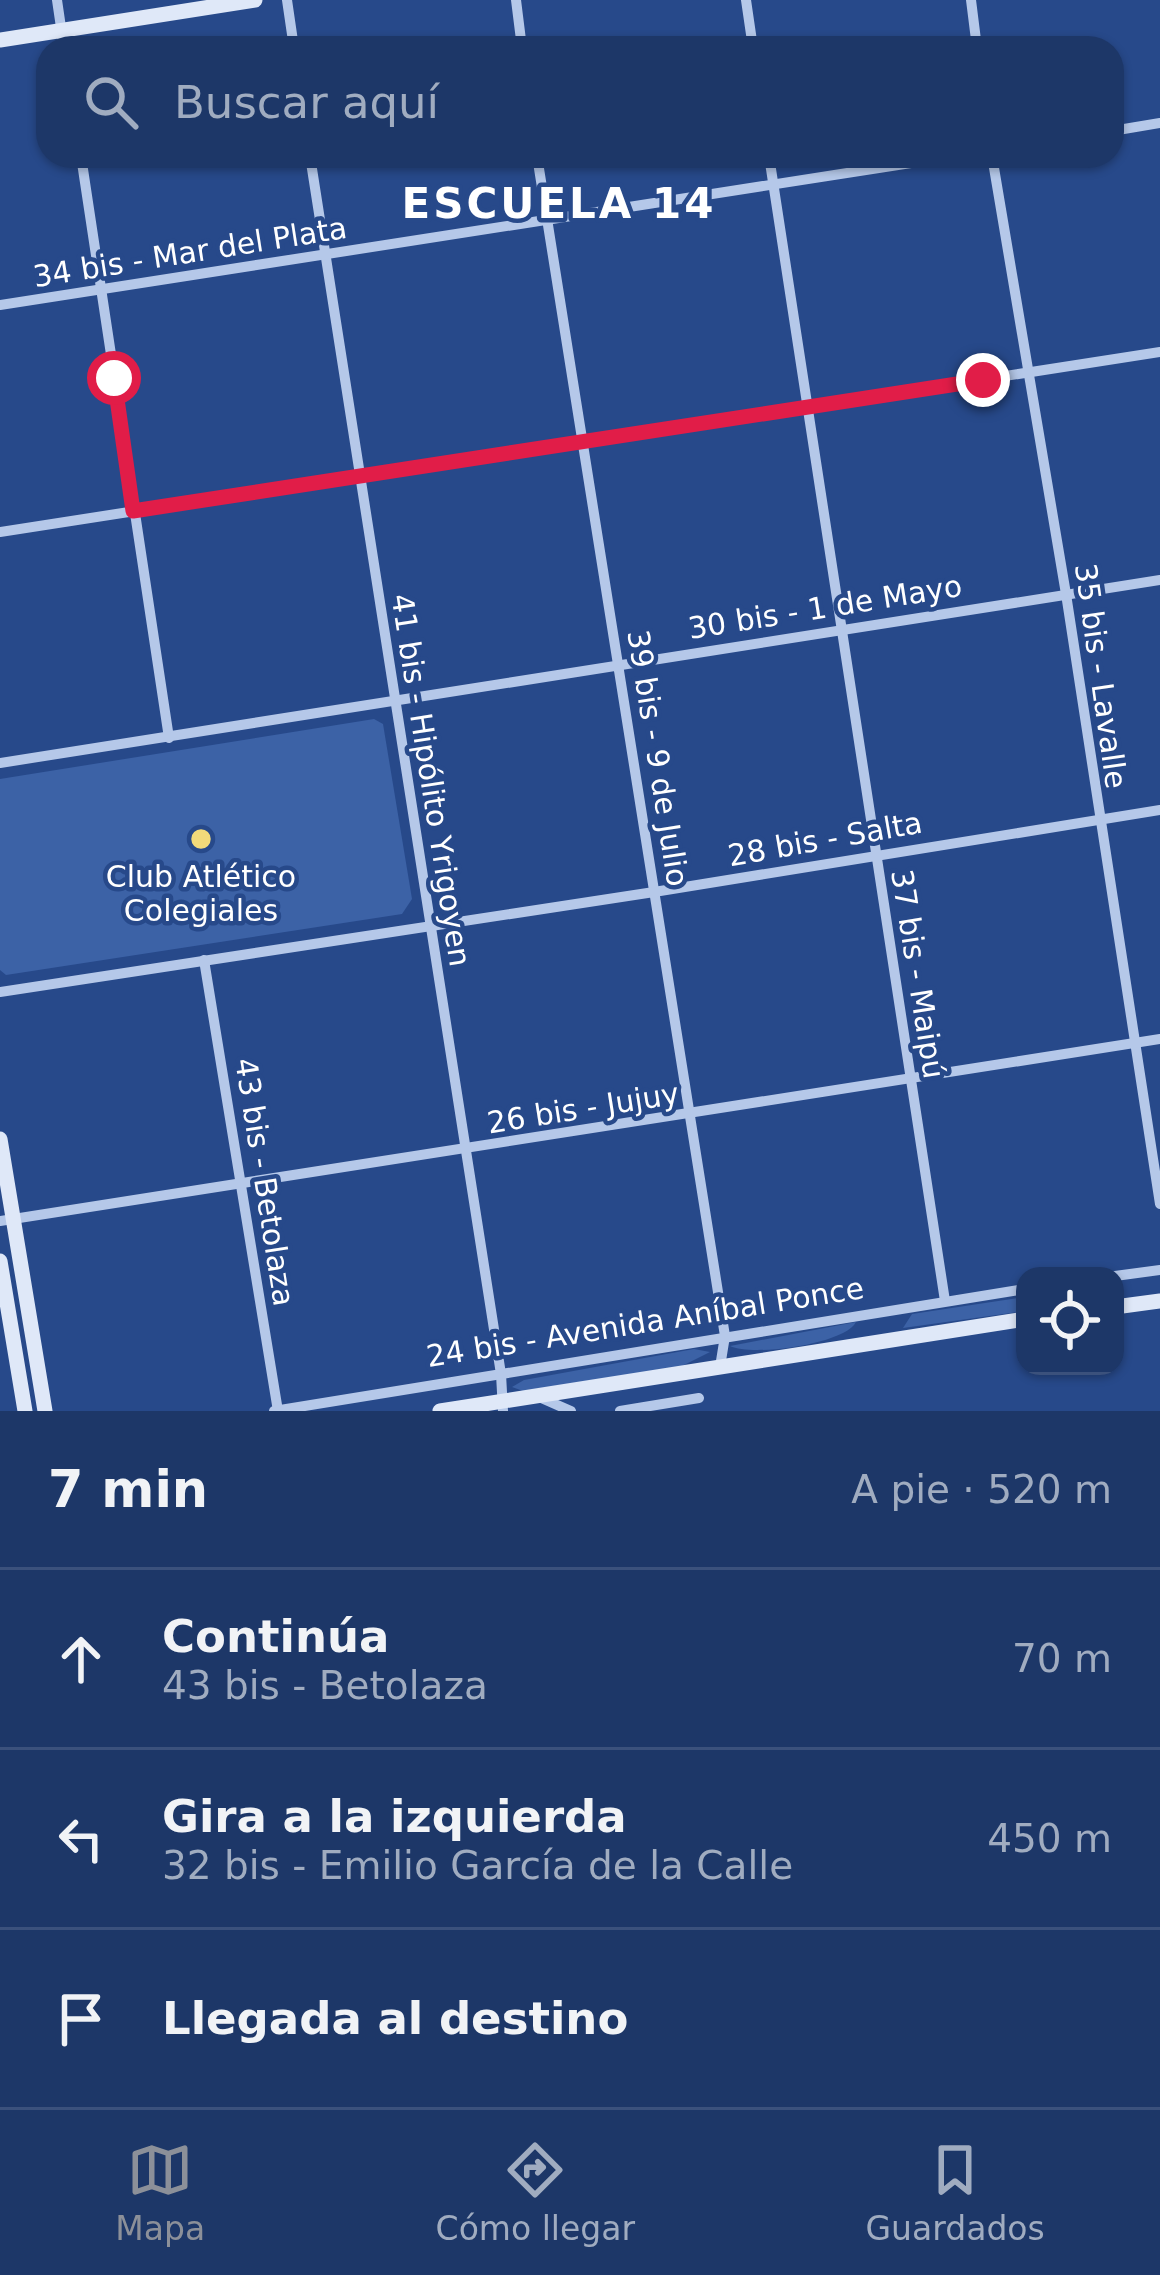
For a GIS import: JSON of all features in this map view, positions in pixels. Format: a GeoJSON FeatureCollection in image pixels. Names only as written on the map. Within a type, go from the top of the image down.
{"type":"FeatureCollection","features":[{"type":"Feature","properties":{"kind":"main road"},"geometry":{"type":"LineString","coordinates":[[82,36],[255,0]]}},
{"type":"Feature","properties":{"kind":"main road"},"geometry":{"type":"LineString","coordinates":[[0,40],[36,40]]}},
{"type":"Feature","properties":{"kind":"main road"},"geometry":{"type":"LineString","coordinates":[[0,1139],[6,1220],[45,1411]]}},
{"type":"Feature","properties":{"kind":"main road"},"geometry":{"type":"LineString","coordinates":[[0,1261],[25,1411]]}},
{"type":"Feature","properties":{"kind":"main road"},"geometry":{"type":"LineString","coordinates":[[1124,1306],[1160,1301]]}},
{"type":"Feature","properties":{"kind":"main road","name":"24 bis - Avenida Aníbal Ponce"},"geometry":{"type":"LineString","coordinates":[[440,1411],[502,1406],[536,1396],[1016,1320]]}},
{"type":"Feature","properties":{"kind":"street"},"geometry":{"type":"LineString","coordinates":[[57,0],[62,36]]}},
{"type":"Feature","properties":{"kind":"street"},"geometry":{"type":"LineString","coordinates":[[286,0],[292,36]]}},
{"type":"Feature","properties":{"kind":"street"},"geometry":{"type":"LineString","coordinates":[[516,0],[520,36]]}},
{"type":"Feature","properties":{"kind":"street"},"geometry":{"type":"LineString","coordinates":[[746,0],[751,36]]}},
{"type":"Feature","properties":{"kind":"street"},"geometry":{"type":"LineString","coordinates":[[971,0],[976,36]]}},
{"type":"Feature","properties":{"kind":"street"},"geometry":{"type":"LineString","coordinates":[[1124,129],[1160,123]]}},
{"type":"Feature","properties":{"kind":"street"},"geometry":{"type":"LineString","coordinates":[[83,168],[170,738]]}},
{"type":"Feature","properties":{"kind":"street","name":"41 bis - Hipólito Yrigoyen"},"geometry":{"type":"LineString","coordinates":[[312,168],[501,1374],[502,1406]]}},
{"type":"Feature","properties":{"kind":"street","name":"39 bis - 9 de Julio"},"geometry":{"type":"LineString","coordinates":[[540,168],[724,1336],[720,1367]]}},
{"type":"Feature","properties":{"kind":"street","name":"37 bis - Maipú"},"geometry":{"type":"LineString","coordinates":[[771,168],[945,1300]]}},
{"type":"Feature","properties":{"kind":"street","name":"34 bis - Mar del Plata"},"geometry":{"type":"LineString","coordinates":[[0,305],[880,168]]}},
{"type":"Feature","properties":{"kind":"street","name":"35 bis - Lavalle"},"geometry":{"type":"LineString","coordinates":[[994,168],[1066,594],[1160,1204]]}},
{"type":"Feature","properties":{"kind":"street"},"geometry":{"type":"LineString","coordinates":[[0,532],[1160,352]]}},
{"type":"Feature","properties":{"kind":"street","name":"30 bis - 1 de Mayo"},"geometry":{"type":"LineString","coordinates":[[0,763],[1160,580]]}},
{"type":"Feature","properties":{"kind":"street","name":"28 bis - Salta"},"geometry":{"type":"LineString","coordinates":[[0,992],[1160,810]]}},
{"type":"Feature","properties":{"kind":"street","name":"43 bis - Betolaza"},"geometry":{"type":"LineString","coordinates":[[204,960],[277,1411]]}},
{"type":"Feature","properties":{"kind":"street","name":"26 bis - Jujuy"},"geometry":{"type":"LineString","coordinates":[[6,1220],[1160,1039]]}},
{"type":"Feature","properties":{"kind":"street"},"geometry":{"type":"LineString","coordinates":[[1124,1275],[1160,1270]]}},
{"type":"Feature","properties":{"kind":"street","name":"24 bis - Avenida Aníbal Ponce"},"geometry":{"type":"LineString","coordinates":[[277,1411],[1016,1290]]}},
{"type":"Feature","properties":{"kind":"street"},"geometry":{"type":"LineString","coordinates":[[870,1312],[875,1341]]}},
{"type":"Feature","properties":{"kind":"street","name":"24 bis - Avenida Aníbal Ponce"},"geometry":{"type":"LineString","coordinates":[[536,1396],[572,1411]]}},
{"type":"Feature","properties":{"kind":"street"},"geometry":{"type":"LineString","coordinates":[[620,1411],[699,1398]]}},
{"type":"Feature","properties":{"kind":"shaded area","name":"Club Atlético Colegiales"},"geometry":{"type":"Polygon","coordinates":[[[374,719],[383,724],[412,899],[402,914],[6,975],[0,970],[0,779],[374,719]]]}},
{"type":"Feature","properties":{"kind":"shaded area"},"geometry":{"type":"Polygon","coordinates":[[[1016,1298],[1016,1312],[903,1328],[912,1314],[1016,1298]]]}},
{"type":"Feature","properties":{"kind":"shaded area"},"geometry":{"type":"Polygon","coordinates":[[[856,1322],[835,1337],[798,1346],[758,1350],[730,1346],[856,1322]]]}},
{"type":"Feature","properties":{"kind":"shaded area"},"geometry":{"type":"Polygon","coordinates":[[[694,1349],[710,1352],[682,1366],[523,1391],[512,1387],[524,1380],[694,1349]]]}},
{"type":"Feature","properties":{"kind":"place","name":"Club Atlético Colegiales"},"geometry":{"type":"Point","coordinates":[201,839]}},
{"type":"Feature","properties":{"kind":"district","name":"ESCUELA 14"},"geometry":{"type":"Point","coordinates":[559,203]}},
{"type":"Feature","properties":{"kind":"route"},"geometry":{"type":"LineString","coordinates":[[114,378],[133,511],[983,380]]}}]}
